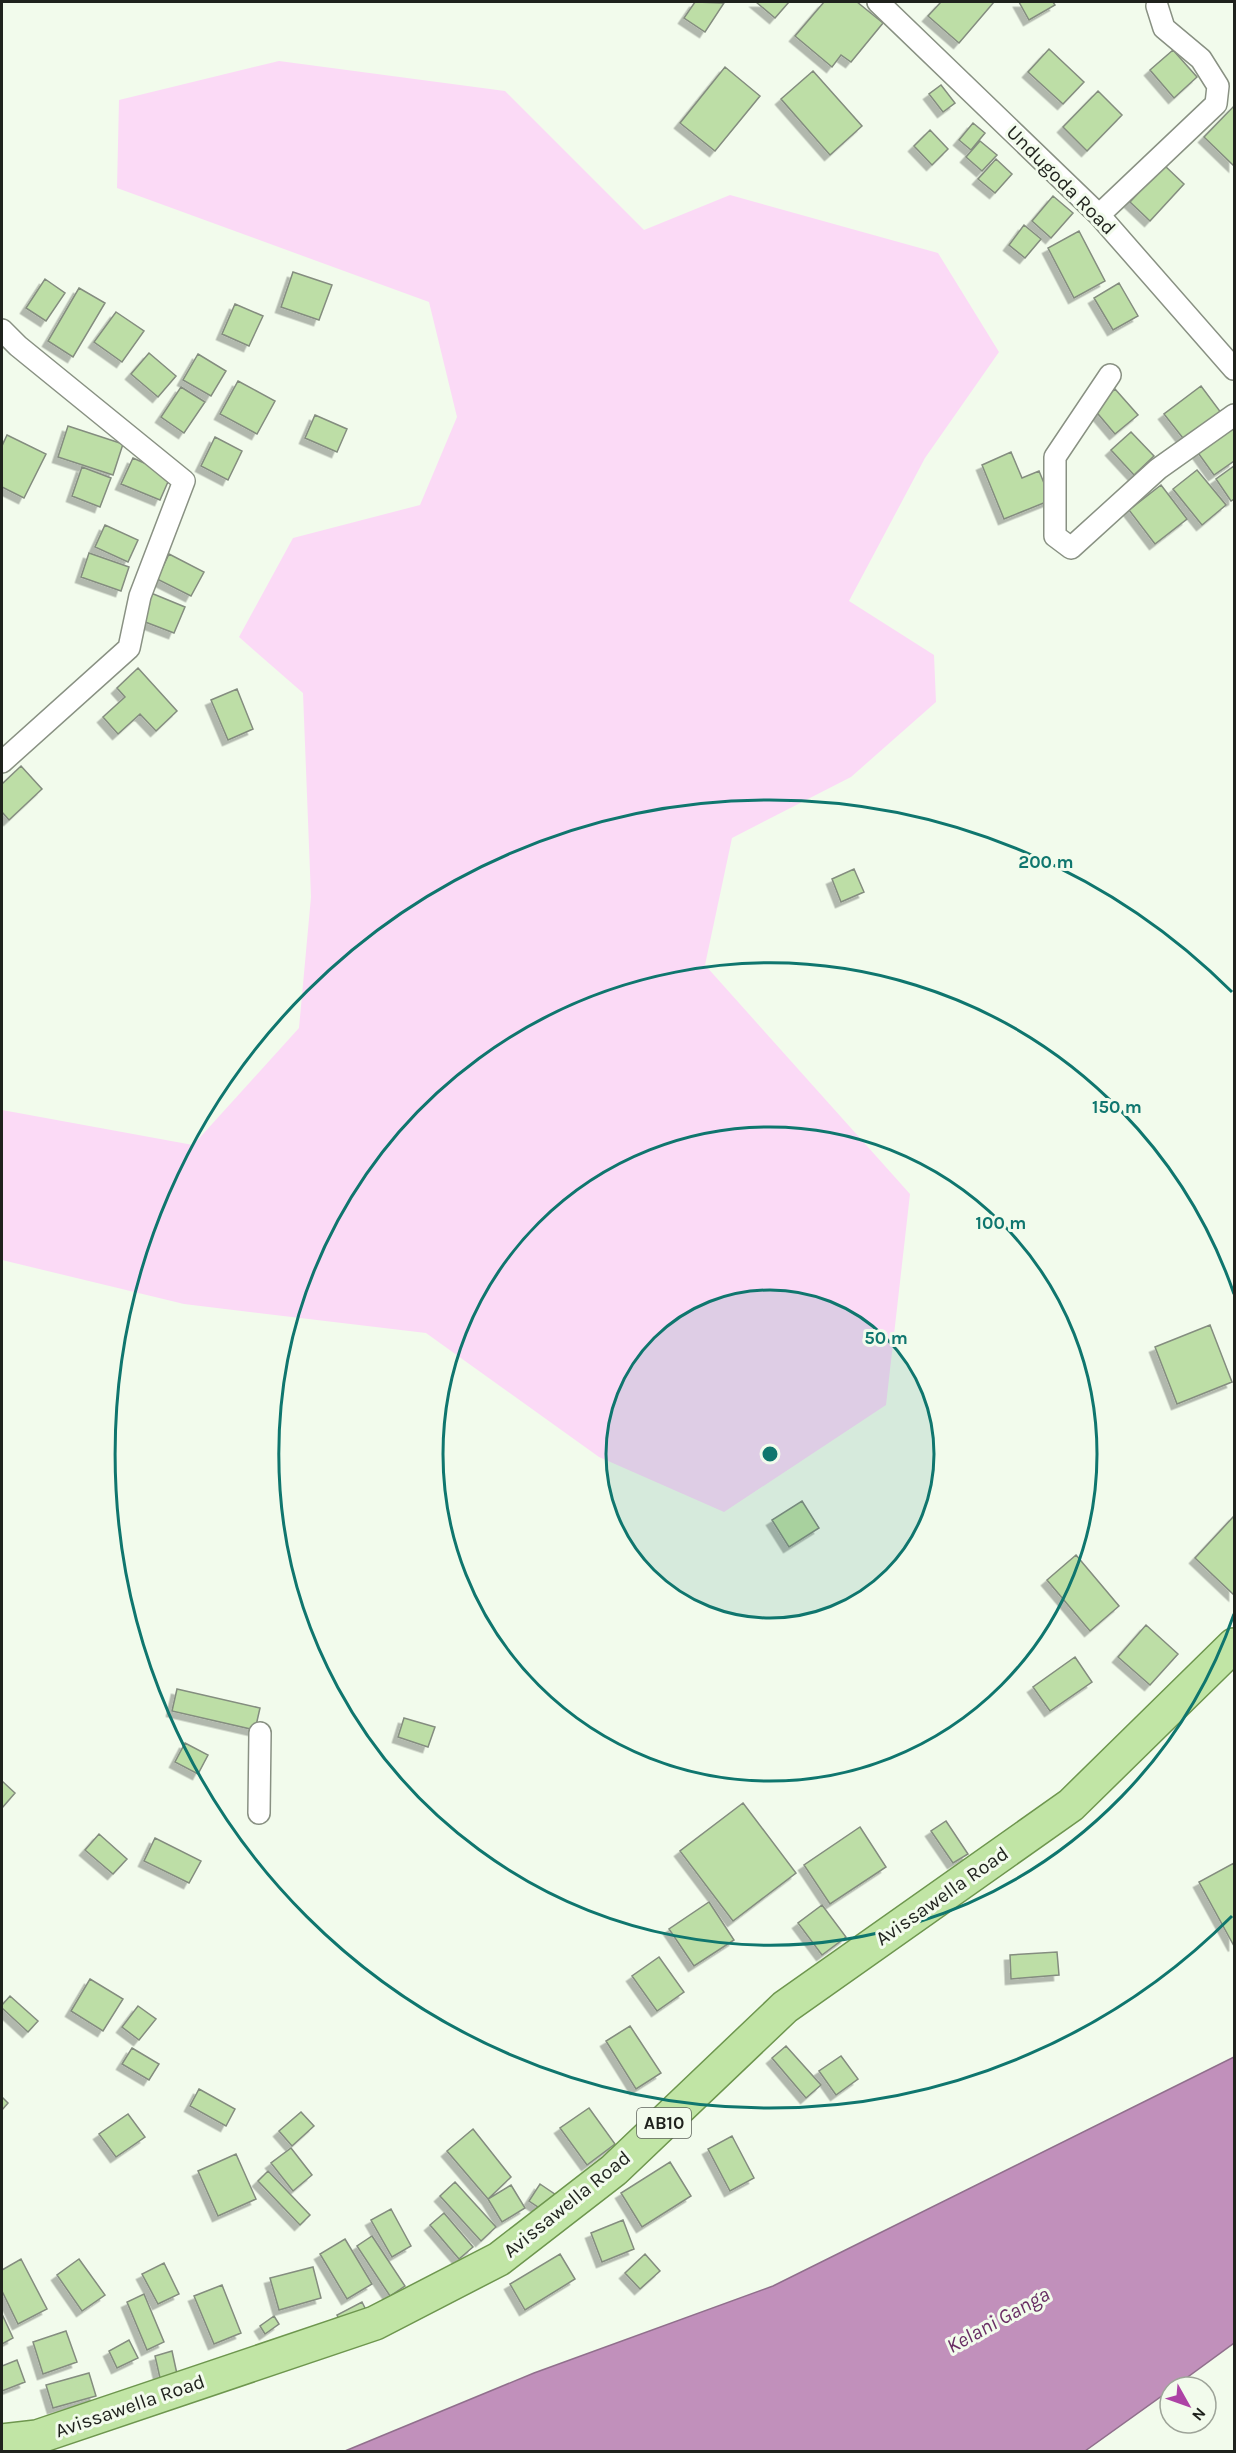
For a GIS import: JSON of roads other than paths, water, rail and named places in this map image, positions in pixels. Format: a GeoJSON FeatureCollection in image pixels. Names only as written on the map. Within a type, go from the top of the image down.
{"type":"FeatureCollection","features":[{"type":"Feature","properties":{"kind":"main road","name":"Avissawella Road"},"geometry":{"type":"LineString","coordinates":[[2,2441],[38,2437],[375,2323],[499,2259],[614,2170],[785,2007],[1071,1805],[1234,1645]]}},
{"type":"Feature","properties":{"kind":"street","name":"Undugoda Road"},"geometry":{"type":"LineString","coordinates":[[878,2],[1098,215],[1234,369]]}},
{"type":"Feature","properties":{"kind":"street"},"geometry":{"type":"LineString","coordinates":[[1098,215],[1216,104],[1218,86],[1201,59],[1164,28],[1157,6]]}},
{"type":"Feature","properties":{"kind":"street"},"geometry":{"type":"LineString","coordinates":[[2,330],[18,346],[184,481],[140,596],[129,648],[2,762]]}},
{"type":"Feature","properties":{"kind":"street"},"geometry":{"type":"LineString","coordinates":[[1110,375],[1055,457],[1055,536],[1071,548],[1158,469],[1234,415]]}},
{"type":"Feature","properties":{"kind":"street"},"geometry":{"type":"LineString","coordinates":[[259,1812],[260,1733]]}},
{"type":"Feature","properties":{"kind":"water","name":"Kelani Ganga"},"geometry":{"type":"Polygon","coordinates":[[[1234,2057],[1234,2343],[1190,2375],[1158,2375],[1158,2399],[1085,2451],[345,2451],[534,2373],[773,2286],[1234,2057]]]}}]}
